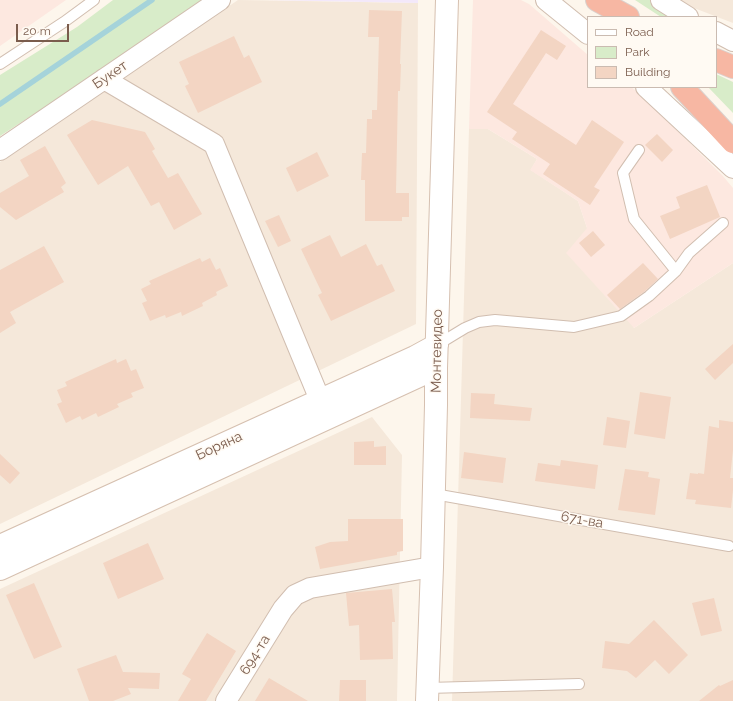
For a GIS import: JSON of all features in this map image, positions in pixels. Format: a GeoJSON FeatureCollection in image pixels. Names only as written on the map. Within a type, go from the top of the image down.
{"type":"FeatureCollection","features":[{"type":"Feature","properties":{"kind":"highway"},"geometry":{"type":"LineString","coordinates":[[587,0],[606,16]]}},
{"type":"Feature","properties":{"kind":"highway"},"geometry":{"type":"LineString","coordinates":[[597,0],[626,16]]}},
{"type":"Feature","properties":{"kind":"highway"},"geometry":{"type":"LineString","coordinates":[[717,60],[733,67]]}},
{"type":"Feature","properties":{"kind":"highway"},"geometry":{"type":"LineString","coordinates":[[683,88],[729,132]]}},
{"type":"Feature","properties":{"kind":"street","name":"Букет"},"geometry":{"type":"LineString","coordinates":[[0,150],[220,0]]}},
{"type":"Feature","properties":{"kind":"street","name":"Монтевидео"},"geometry":{"type":"LineString","coordinates":[[427,694],[432,567],[436,368],[447,0]]}},
{"type":"Feature","properties":{"kind":"street"},"geometry":{"type":"LineString","coordinates":[[546,0],[587,33]]}},
{"type":"Feature","properties":{"kind":"street"},"geometry":{"type":"LineString","coordinates":[[661,0],[686,16]]}},
{"type":"Feature","properties":{"kind":"street"},"geometry":{"type":"LineString","coordinates":[[717,33],[733,41]]}},
{"type":"Feature","properties":{"kind":"street"},"geometry":{"type":"LineString","coordinates":[[104,78],[214,144],[320,400]]}},
{"type":"Feature","properties":{"kind":"street"},"geometry":{"type":"LineString","coordinates":[[647,88],[733,168]]}},
{"type":"Feature","properties":{"kind":"street","name":"Боряна"},"geometry":{"type":"LineString","coordinates":[[0,546],[415,357],[437,345]]}},
{"type":"Feature","properties":{"kind":"street","name":"Боряна"},"geometry":{"type":"LineString","coordinates":[[0,569],[436,368]]}},
{"type":"Feature","properties":{"kind":"street","name":"694-та"},"geometry":{"type":"LineString","coordinates":[[226,701],[283,609],[295,595],[310,588],[432,567]]}},
{"type":"Feature","properties":{"kind":"lane"},"geometry":{"type":"LineString","coordinates":[[0,64],[64,22],[94,0]]}},
{"type":"Feature","properties":{"kind":"lane"},"geometry":{"type":"LineString","coordinates":[[639,150],[623,174],[634,219],[676,271]]}},
{"type":"Feature","properties":{"kind":"lane"},"geometry":{"type":"LineString","coordinates":[[437,345],[465,328],[479,322],[495,320],[574,327],[621,316],[649,296],[676,271],[689,253],[723,223]]}},
{"type":"Feature","properties":{"kind":"lane","name":"671-ва"},"geometry":{"type":"LineString","coordinates":[[434,494],[730,546]]}},
{"type":"Feature","properties":{"kind":"lane"},"geometry":{"type":"LineString","coordinates":[[427,694],[580,684]]}},
{"type":"Feature","properties":{"kind":"shaded area"},"geometry":{"type":"Polygon","coordinates":[[[0,0],[66,0],[0,46],[0,0]]]}},
{"type":"Feature","properties":{"kind":"shaded area"},"geometry":{"type":"Polygon","coordinates":[[[238,0],[418,3],[416,324],[0,524],[0,162],[238,0]]]}},
{"type":"Feature","properties":{"kind":"shaded area"},"geometry":{"type":"Polygon","coordinates":[[[266,0],[418,0],[418,3],[266,0]]]}},
{"type":"Feature","properties":{"kind":"shaded area"},"geometry":{"type":"Polygon","coordinates":[[[473,0],[521,0],[529,4],[587,54],[587,88],[632,88],[722,175],[733,188],[733,263],[634,328],[566,253],[587,228],[578,201],[530,170],[537,159],[488,129],[469,129],[473,0]]]}},
{"type":"Feature","properties":{"kind":"shaded area"},"geometry":{"type":"Polygon","coordinates":[[[676,0],[733,0],[733,23],[717,16],[676,0]]]}},
{"type":"Feature","properties":{"kind":"shaded area"},"geometry":{"type":"Polygon","coordinates":[[[469,129],[488,129],[537,159],[531,170],[578,201],[587,228],[634,328],[733,263],[733,701],[452,701],[469,129]]]}},
{"type":"Feature","properties":{"kind":"shaded area"},"geometry":{"type":"Polygon","coordinates":[[[372,417],[402,455],[397,701],[0,701],[0,589],[372,417]]]}},
{"type":"Feature","properties":{"kind":"green space"},"geometry":{"type":"Polygon","coordinates":[[[113,0],[208,0],[0,136],[0,75],[77,27],[113,0]]]}},
{"type":"Feature","properties":{"kind":"green space"},"geometry":{"type":"Polygon","coordinates":[[[635,0],[654,0],[679,16],[659,16],[635,0]]]}},
{"type":"Feature","properties":{"kind":"green space"},"geometry":{"type":"Polygon","coordinates":[[[717,74],[733,82],[733,113],[709,88],[717,88],[717,74]]]}},
{"type":"Feature","properties":{"kind":"building"},"geometry":{"type":"Polygon","coordinates":[[[369,10],[402,11],[400,91],[398,91],[396,193],[409,193],[409,217],[402,217],[402,221],[365,221],[365,180],[361,180],[362,153],[366,153],[367,119],[372,119],[372,110],[377,110],[379,37],[368,37],[369,10]]]}},
{"type":"Feature","properties":{"kind":"building"},"geometry":{"type":"Polygon","coordinates":[[[541,30],[566,46],[557,60],[546,53],[513,104],[576,145],[592,120],[624,142],[594,187],[600,190],[590,205],[543,174],[550,164],[512,139],[517,132],[487,112],[541,30]]]}},
{"type":"Feature","properties":{"kind":"building"},"geometry":{"type":"Polygon","coordinates":[[[234,36],[244,58],[249,55],[262,82],[198,113],[185,86],[189,84],[179,62],[234,36]]]}},
{"type":"Feature","properties":{"kind":"building"},"geometry":{"type":"Polygon","coordinates":[[[92,120],[145,132],[155,149],[152,151],[168,178],[178,173],[202,214],[174,230],[159,202],[151,206],[128,166],[98,185],[67,135],[92,120]]]}},
{"type":"Feature","properties":{"kind":"building"},"geometry":{"type":"Polygon","coordinates":[[[657,134],[673,150],[662,162],[645,145],[657,134]]]}},
{"type":"Feature","properties":{"kind":"building"},"geometry":{"type":"Polygon","coordinates":[[[45,146],[66,183],[61,187],[64,192],[16,220],[0,207],[0,193],[29,176],[20,160],[45,146]]]}},
{"type":"Feature","properties":{"kind":"building"},"geometry":{"type":"Polygon","coordinates":[[[317,152],[329,176],[297,192],[286,168],[317,152]]]}},
{"type":"Feature","properties":{"kind":"building"},"geometry":{"type":"Polygon","coordinates":[[[707,185],[720,217],[670,239],[660,216],[680,208],[676,197],[707,185]]]}},
{"type":"Feature","properties":{"kind":"building"},"geometry":{"type":"Polygon","coordinates":[[[279,215],[291,241],[278,247],[265,221],[279,215]]]}},
{"type":"Feature","properties":{"kind":"building"},"geometry":{"type":"Polygon","coordinates":[[[593,231],[605,245],[591,257],[579,243],[593,231]]]}},
{"type":"Feature","properties":{"kind":"building"},"geometry":{"type":"Polygon","coordinates":[[[330,235],[341,257],[366,244],[377,266],[382,264],[395,291],[331,321],[318,295],[322,293],[301,249],[330,235]]]}},
{"type":"Feature","properties":{"kind":"building"},"geometry":{"type":"Polygon","coordinates":[[[44,246],[64,282],[10,312],[16,323],[0,333],[0,270],[44,246]]]}},
{"type":"Feature","properties":{"kind":"building"},"geometry":{"type":"Polygon","coordinates":[[[200,258],[202,262],[210,258],[216,270],[220,268],[228,286],[216,292],[217,295],[202,303],[203,306],[182,316],[181,312],[166,318],[165,315],[150,321],[142,303],[147,301],[141,289],[151,284],[149,281],[200,258]]]}},
{"type":"Feature","properties":{"kind":"building"},"geometry":{"type":"Polygon","coordinates":[[[643,263],[658,279],[645,291],[620,309],[607,295],[643,263]]]}},
{"type":"Feature","properties":{"kind":"building"},"geometry":{"type":"Polygon","coordinates":[[[733,344],[733,363],[715,380],[705,369],[733,344]]]}},
{"type":"Feature","properties":{"kind":"building"},"geometry":{"type":"Polygon","coordinates":[[[116,359],[117,363],[126,359],[131,371],[136,369],[144,388],[131,393],[133,397],[117,404],[119,407],[98,417],[96,413],[82,420],[80,416],[66,423],[57,404],[62,402],[57,390],[67,386],[65,382],[116,359]]]}},
{"type":"Feature","properties":{"kind":"building"},"geometry":{"type":"Polygon","coordinates":[[[640,392],[671,397],[665,439],[634,434],[640,392]]]}},
{"type":"Feature","properties":{"kind":"building"},"geometry":{"type":"Polygon","coordinates":[[[471,393],[495,394],[494,404],[532,408],[530,421],[470,418],[471,393]]]}},
{"type":"Feature","properties":{"kind":"building"},"geometry":{"type":"Polygon","coordinates":[[[607,417],[630,421],[626,448],[603,445],[607,417]]]}},
{"type":"Feature","properties":{"kind":"building"},"geometry":{"type":"Polygon","coordinates":[[[719,420],[733,422],[733,450],[730,478],[733,478],[731,508],[695,504],[696,500],[686,499],[690,473],[704,474],[709,426],[719,428],[719,420]]]}},
{"type":"Feature","properties":{"kind":"building"},"geometry":{"type":"Polygon","coordinates":[[[374,441],[374,447],[386,446],[386,465],[354,465],[354,442],[374,441]]]}},
{"type":"Feature","properties":{"kind":"building"},"geometry":{"type":"Polygon","coordinates":[[[464,452],[506,458],[503,483],[461,478],[464,452]]]}},
{"type":"Feature","properties":{"kind":"building"},"geometry":{"type":"Polygon","coordinates":[[[0,454],[20,473],[10,484],[0,475],[0,454]]]}},
{"type":"Feature","properties":{"kind":"building"},"geometry":{"type":"Polygon","coordinates":[[[561,460],[598,465],[595,489],[535,481],[538,463],[560,466],[561,460]]]}},
{"type":"Feature","properties":{"kind":"building"},"geometry":{"type":"Polygon","coordinates":[[[625,469],[649,472],[648,477],[660,479],[655,515],[618,510],[625,469]]]}},
{"type":"Feature","properties":{"kind":"building"},"geometry":{"type":"Polygon","coordinates":[[[348,519],[403,519],[403,551],[397,552],[397,555],[320,569],[315,547],[330,542],[348,541],[348,519]]]}},
{"type":"Feature","properties":{"kind":"building"},"geometry":{"type":"Polygon","coordinates":[[[148,543],[164,579],[118,599],[103,563],[148,543]]]}},
{"type":"Feature","properties":{"kind":"building"},"geometry":{"type":"Polygon","coordinates":[[[34,583],[62,647],[34,659],[6,595],[34,583]]]}},
{"type":"Feature","properties":{"kind":"building"},"geometry":{"type":"Polygon","coordinates":[[[392,589],[395,622],[392,622],[393,659],[360,660],[359,625],[349,626],[346,593],[392,589]]]}},
{"type":"Feature","properties":{"kind":"building"},"geometry":{"type":"Polygon","coordinates":[[[714,598],[722,631],[701,636],[692,603],[714,598]]]}},
{"type":"Feature","properties":{"kind":"building"},"geometry":{"type":"Polygon","coordinates":[[[654,620],[688,655],[669,674],[655,660],[636,678],[627,671],[602,668],[605,641],[629,644],[654,620]]]}},
{"type":"Feature","properties":{"kind":"building"},"geometry":{"type":"Polygon","coordinates":[[[207,633],[236,651],[206,701],[178,701],[191,679],[182,674],[207,633]]]}},
{"type":"Feature","properties":{"kind":"building"},"geometry":{"type":"Polygon","coordinates":[[[116,655],[123,672],[160,673],[159,689],[128,688],[131,694],[113,701],[89,701],[77,669],[116,655]]]}},
{"type":"Feature","properties":{"kind":"building"},"geometry":{"type":"Polygon","coordinates":[[[269,678],[308,701],[255,701],[269,678]]]}},
{"type":"Feature","properties":{"kind":"building"},"geometry":{"type":"Polygon","coordinates":[[[340,680],[366,680],[366,701],[339,701],[340,680]]]}},
{"type":"Feature","properties":{"kind":"building"},"geometry":{"type":"Polygon","coordinates":[[[733,680],[733,701],[699,701],[719,685],[720,686],[733,680]]]}},
{"type":"Feature","properties":{"kind":"waterway"},"geometry":{"type":"LineString","coordinates":[[0,104],[152,0]]}}]}
